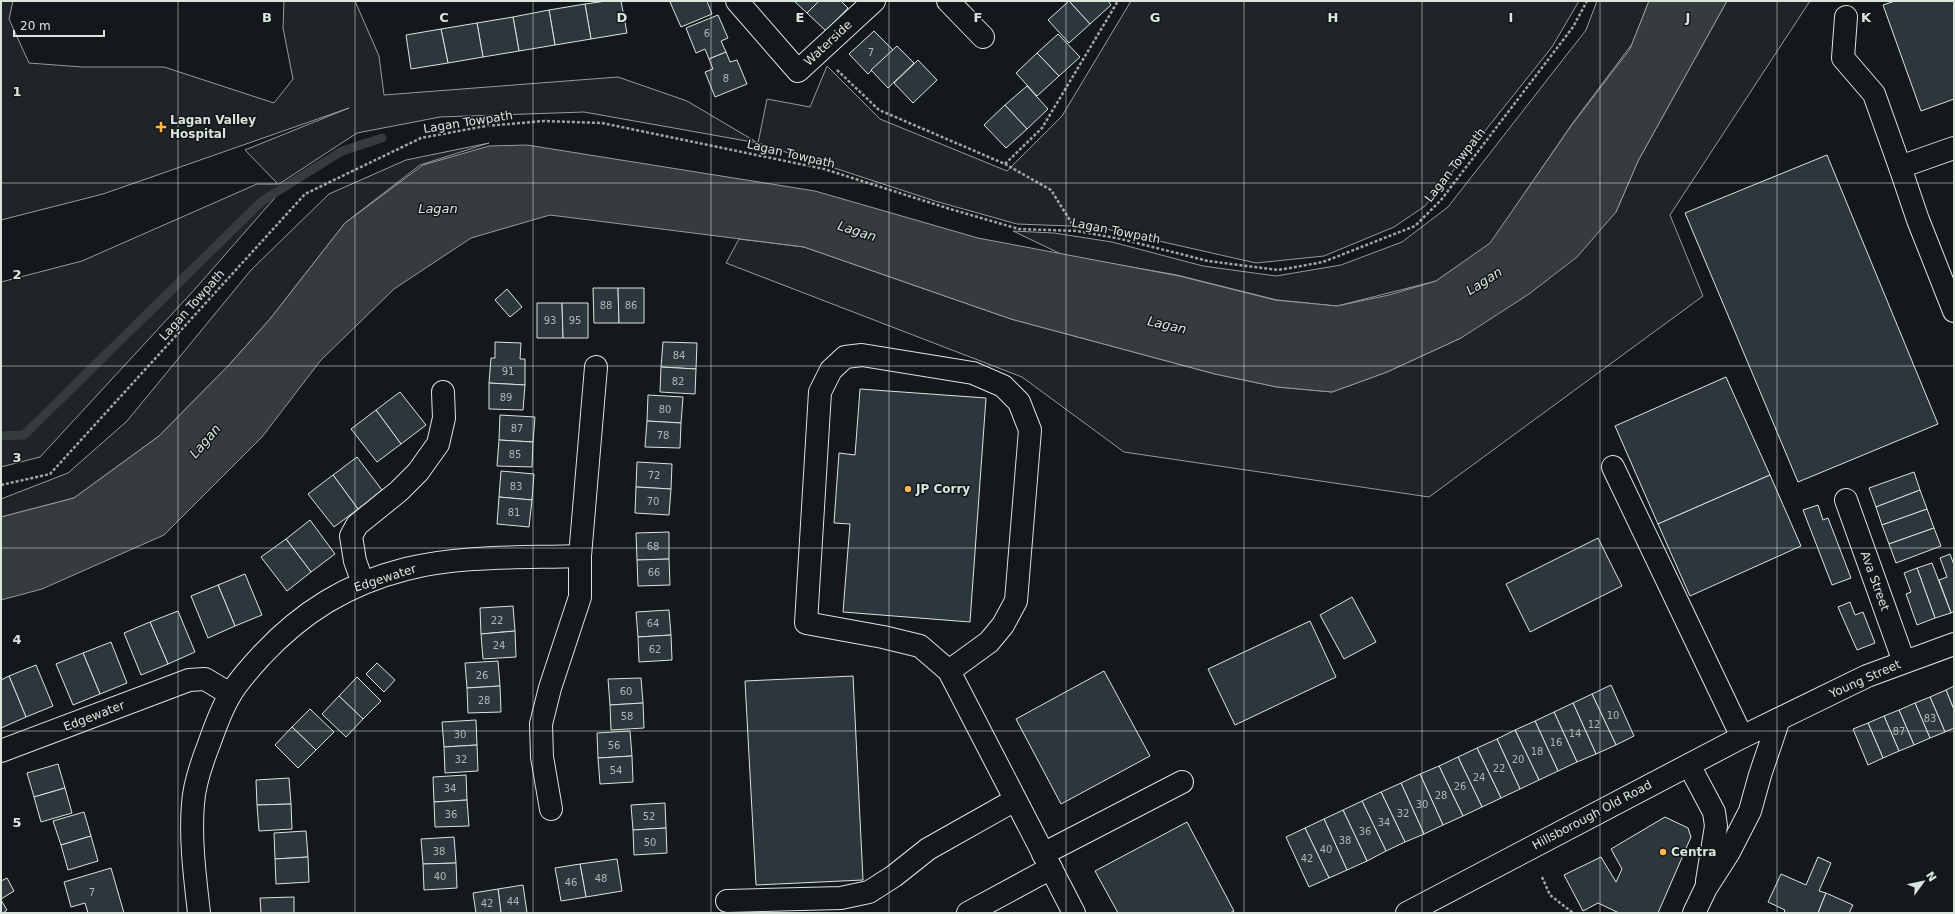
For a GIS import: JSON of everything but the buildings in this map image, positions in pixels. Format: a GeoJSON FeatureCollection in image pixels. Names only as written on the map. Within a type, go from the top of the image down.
{"type":"FeatureCollection","features":[{"type":"Feature","properties":{"kind":"street","name":"Waterside"},"geometry":{"type":"LineString","coordinates":[[737,1],[798,71],[874,1]]}},
{"type":"Feature","properties":{"kind":"street"},"geometry":{"type":"LineString","coordinates":[[948,1],[983,37]]}},
{"type":"Feature","properties":{"kind":"street"},"geometry":{"type":"LineString","coordinates":[[1846,17],[1843,58],[1874,94],[1918,220],[1954,311]]}},
{"type":"Feature","properties":{"kind":"street"},"geometry":{"type":"LineString","coordinates":[[1900,167],[1954,148]]}},
{"type":"Feature","properties":{"kind":"street"},"geometry":{"type":"LineString","coordinates":[[949,671],[989,642],[1003,625],[1016,601],[1030,430],[1019,402],[1003,386],[973,373],[862,355],[845,357],[831,370],[820,392],[806,623],[883,637],[920,646],[949,671],[1074,913]]}},
{"type":"Feature","properties":{"kind":"street"},"geometry":{"type":"LineString","coordinates":[[551,809],[542,757],[541,724],[550,688],[580,598],[580,556],[596,367]]}},
{"type":"Feature","properties":{"kind":"street"},"geometry":{"type":"LineString","coordinates":[[363,583],[355,561],[351,536],[357,525],[399,491],[418,472],[438,444],[444,418],[443,392]]}},
{"type":"Feature","properties":{"kind":"street"},"geometry":{"type":"LineString","coordinates":[[1613,467],[1742,737]]}},
{"type":"Feature","properties":{"kind":"street","name":"Ava Street"},"geometry":{"type":"LineString","coordinates":[[1846,500],[1904,662]]}},
{"type":"Feature","properties":{"kind":"street","name":"Edgewater"},"geometry":{"type":"LineString","coordinates":[[199,913],[193,856],[193,803],[202,760],[218,719],[230,694],[250,668],[279,637],[309,612],[337,595],[363,583],[407,569],[453,561],[580,556]]}},
{"type":"Feature","properties":{"kind":"street","name":"Young Street"},"geometry":{"type":"LineString","coordinates":[[1779,719],[1867,676],[1954,644]]}},
{"type":"Feature","properties":{"kind":"street","name":"Edgewater"},"geometry":{"type":"LineString","coordinates":[[1,751],[189,680],[205,679],[230,694]]}},
{"type":"Feature","properties":{"kind":"street"},"geometry":{"type":"LineString","coordinates":[[1694,913],[1706,888],[1729,852],[1750,812],[1760,775],[1779,719]]}},
{"type":"Feature","properties":{"kind":"street","name":"Hillsborough Old Road"},"geometry":{"type":"LineString","coordinates":[[1407,913],[1440,906],[1689,765],[1779,719]]}},
{"type":"Feature","properties":{"kind":"street"},"geometry":{"type":"LineString","coordinates":[[1689,765],[1714,812],[1716,826],[1706,888]]}},
{"type":"Feature","properties":{"kind":"street"},"geometry":{"type":"LineString","coordinates":[[968,913],[1047,861],[1182,782]]}},
{"type":"Feature","properties":{"kind":"street"},"geometry":{"type":"LineString","coordinates":[[727,901],[841,898],[869,892],[894,876],[928,849],[1015,800]]}},
{"type":"Feature","properties":{"kind":"path"},"geometry":{"type":"LineString","coordinates":[[1005,164],[1042,128],[1118,1]]}},
{"type":"Feature","properties":{"kind":"path","name":"Lagan Towpath"},"geometry":{"type":"LineString","coordinates":[[1,485],[50,474],[305,194],[421,138],[486,126],[544,121],[602,123],[824,169],[950,210],[1019,229],[1077,231],[1121,239],[1208,261],[1278,270],[1323,262],[1415,226],[1441,200],[1573,27],[1587,1]]}},
{"type":"Feature","properties":{"kind":"path"},"geometry":{"type":"LineString","coordinates":[[818,52],[879,110],[1005,164],[1051,190],[1077,231]]}},
{"type":"Feature","properties":{"kind":"path"},"geometry":{"type":"LineString","coordinates":[[1542,877],[1550,895],[1573,913]]}},
{"type":"Feature","properties":{"kind":"shaded area"},"geometry":{"type":"Polygon","coordinates":[[[1,1],[13,1],[9,19],[29,63],[82,67],[164,67],[274,103],[293,79],[283,28],[284,1],[355,1],[379,56],[384,95],[618,77],[687,101],[758,143],[584,112],[440,117],[357,133],[279,184],[287,184],[195,289],[40,457],[1,467],[1,282],[82,261],[257,184],[278,184],[245,150],[349,108],[103,194],[1,220],[1,1]]]}},
{"type":"Feature","properties":{"kind":"shaded area"},"geometry":{"type":"Polygon","coordinates":[[[1131,1],[1579,1],[1552,47],[1425,206],[1394,227],[1324,256],[1256,263],[1097,227],[1017,224],[935,201],[758,143],[767,99],[810,107],[827,66],[880,119],[1007,171],[1062,116],[1131,1]]]}},
{"type":"Feature","properties":{"kind":"shaded area"},"geometry":{"type":"Polygon","coordinates":[[[1597,1],[1649,1],[1632,44],[1572,124],[1490,244],[1436,281],[1337,306],[1277,300],[1177,275],[1063,255],[1013,231],[1054,233],[1112,242],[1203,266],[1276,276],[1341,265],[1402,242],[1448,207],[1586,30],[1597,1]]]}},
{"type":"Feature","properties":{"kind":"shaded area"},"geometry":{"type":"Polygon","coordinates":[[[1727,1],[1810,1],[1670,215],[1703,296],[1429,497],[1124,452],[1022,377],[726,263],[739,239],[804,247],[1011,319],[1215,374],[1277,387],[1332,392],[1387,372],[1461,338],[1616,212],[1638,161],[1727,1]]]}},
{"type":"Feature","properties":{"kind":"shaded area"},"geometry":{"type":"Polygon","coordinates":[[[489,143],[420,165],[345,223],[270,319],[229,365],[159,436],[74,498],[1,517],[1,499],[68,473],[127,421],[251,270],[329,194],[406,160],[489,143]]]}},
{"type":"Feature","properties":{"kind":"water","name":"Lagan"},"geometry":{"type":"Polygon","coordinates":[[[1649,1],[1727,1],[1638,161],[1616,212],[1577,257],[1529,294],[1461,338],[1387,372],[1332,392],[1277,387],[1215,374],[1011,319],[804,247],[550,215],[471,238],[394,289],[321,360],[262,437],[164,535],[42,589],[1,600],[1,517],[74,498],[159,436],[229,365],[270,319],[345,223],[423,165],[489,146],[527,145],[815,191],[978,238],[1179,276],[1275,300],[1337,306],[1389,295],[1436,281],[1490,243],[1571,126],[1630,49],[1649,1]]]}},
{"type":"Feature","properties":{"kind":"waterway"},"geometry":{"type":"LineString","coordinates":[[1,436],[24,435],[262,201],[342,151],[382,138]]}},
{"type":"Feature","properties":{"kind":"place","name":"Lagan Valley Hospital"},"geometry":{"type":"Point","coordinates":[161,127]}},
{"type":"Feature","properties":{"kind":"place","name":"JP Corry"},"geometry":{"type":"Point","coordinates":[908,489]}},
{"type":"Feature","properties":{"kind":"place","name":"Centra"},"geometry":{"type":"Point","coordinates":[1663,852]}}]}
